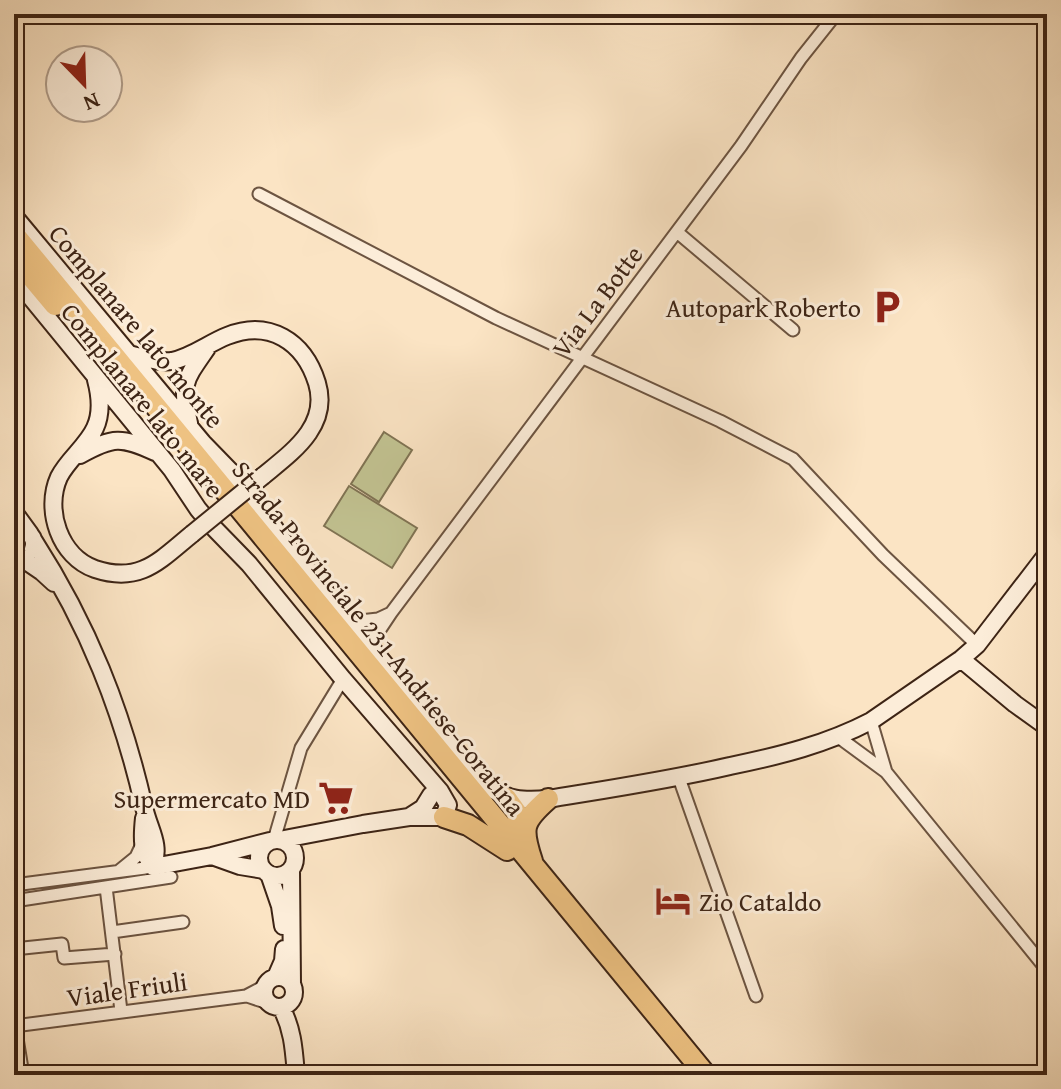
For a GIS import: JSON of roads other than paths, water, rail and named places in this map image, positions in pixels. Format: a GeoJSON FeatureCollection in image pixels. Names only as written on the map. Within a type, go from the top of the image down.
{"type":"FeatureCollection","features":[{"type":"Feature","properties":{"kind":"highway","name":"Strada Provinciale 231 Andriese-Coratina"},"geometry":{"type":"LineString","coordinates":[[14,234],[706,1075]]}},
{"type":"Feature","properties":{"kind":"highway","name":"Strada Provinciale 231 Andriese-Coratina"},"geometry":{"type":"LineString","coordinates":[[14,256],[507,850],[689,1075]]}},
{"type":"Feature","properties":{"kind":"highway"},"geometry":{"type":"LineString","coordinates":[[506,798],[525,829],[526,844],[535,869]]}},
{"type":"Feature","properties":{"kind":"highway"},"geometry":{"type":"LineString","coordinates":[[525,829],[531,814],[548,799]]}},
{"type":"Feature","properties":{"kind":"highway"},"geometry":{"type":"LineString","coordinates":[[444,817],[468,825],[507,850]]}},
{"type":"Feature","properties":{"kind":"main road","name":"Complanare lato monte"},"geometry":{"type":"LineString","coordinates":[[14,216],[191,429],[254,498],[282,539],[485,786],[506,798]]}},
{"type":"Feature","properties":{"kind":"main road","name":"Complanare lato mare"},"geometry":{"type":"LineString","coordinates":[[14,277],[158,453],[198,509],[249,564],[444,797],[448,805],[444,817]]}},
{"type":"Feature","properties":{"kind":"main road"},"geometry":{"type":"LineString","coordinates":[[72,459],[113,439],[125,426],[128,417],[111,420],[95,429],[72,459],[60,476],[54,491],[54,508],[56,524],[69,552],[91,568],[134,574],[149,567],[263,476],[295,449],[316,421],[320,405],[313,370],[303,354],[280,334],[239,332],[171,361],[129,354]]}},
{"type":"Feature","properties":{"kind":"main road"},"geometry":{"type":"LineString","coordinates":[[171,361],[161,371],[156,387],[185,380],[207,348]]}},
{"type":"Feature","properties":{"kind":"main road"},"geometry":{"type":"LineString","coordinates":[[95,429],[100,396],[96,378]]}},
{"type":"Feature","properties":{"kind":"main road"},"geometry":{"type":"LineString","coordinates":[[185,380],[185,402],[191,429]]}},
{"type":"Feature","properties":{"kind":"main road"},"geometry":{"type":"LineString","coordinates":[[113,439],[133,442],[158,453]]}},
{"type":"Feature","properties":{"kind":"main road"},"geometry":{"type":"LineString","coordinates":[[14,512],[31,552],[25,556],[16,554]]}},
{"type":"Feature","properties":{"kind":"main road"},"geometry":{"type":"LineString","coordinates":[[23,535],[70,601],[113,699],[129,746],[145,813],[149,841],[146,858],[153,867],[334,829],[409,817],[444,817]]}},
{"type":"Feature","properties":{"kind":"main road"},"geometry":{"type":"LineString","coordinates":[[16,554],[42,572],[70,601]]}},
{"type":"Feature","properties":{"kind":"main road"},"geometry":{"type":"LineString","coordinates":[[506,798],[548,799],[679,778],[788,753],[871,721],[977,645],[1047,554]]}},
{"type":"Feature","properties":{"kind":"main road"},"geometry":{"type":"LineString","coordinates":[[961,659],[1047,727]]}},
{"type":"Feature","properties":{"kind":"main road","name":"Complanare lato mare"},"geometry":{"type":"LineString","coordinates":[[421,772],[444,817]]}},
{"type":"Feature","properties":{"kind":"main road"},"geometry":{"type":"LineString","coordinates":[[409,817],[423,808],[431,795]]}},
{"type":"Feature","properties":{"kind":"main road"},"geometry":{"type":"LineString","coordinates":[[212,856],[280,875],[313,843],[334,829]]}},
{"type":"Feature","properties":{"kind":"main road"},"geometry":{"type":"LineString","coordinates":[[149,841],[180,862]]}},
{"type":"Feature","properties":{"kind":"main road"},"geometry":{"type":"LineString","coordinates":[[293,1042],[289,1023],[272,993],[283,961],[280,906],[259,860],[265,844],[274,841],[289,845],[295,855],[293,1042],[296,1075]]}},
{"type":"Feature","properties":{"kind":"main road"},"geometry":{"type":"LineString","coordinates":[[285,978],[293,989],[290,1003],[272,993],[285,978]]}},
{"type":"Feature","properties":{"kind":"street","name":"Via La Botte"},"geometry":{"type":"LineString","coordinates":[[369,646],[836,14]]}},
{"type":"Feature","properties":{"kind":"street"},"geometry":{"type":"LineString","coordinates":[[259,194],[496,318],[720,421],[793,459],[883,555],[977,645]]}},
{"type":"Feature","properties":{"kind":"street"},"geometry":{"type":"LineString","coordinates":[[677,232],[793,330]]}},
{"type":"Feature","properties":{"kind":"street"},"geometry":{"type":"LineString","coordinates":[[351,622],[378,619],[391,613]]}},
{"type":"Feature","properties":{"kind":"street"},"geometry":{"type":"LineString","coordinates":[[274,841],[301,748],[343,679]]}},
{"type":"Feature","properties":{"kind":"street"},"geometry":{"type":"LineString","coordinates":[[871,721],[886,772]]}},
{"type":"Feature","properties":{"kind":"street"},"geometry":{"type":"LineString","coordinates":[[837,736],[886,772],[1047,970]]}},
{"type":"Feature","properties":{"kind":"street"},"geometry":{"type":"LineString","coordinates":[[679,778],[756,996]]}},
{"type":"Feature","properties":{"kind":"street"},"geometry":{"type":"LineString","coordinates":[[116,872],[136,857],[149,841]]}},
{"type":"Feature","properties":{"kind":"street"},"geometry":{"type":"LineString","coordinates":[[14,885],[153,867]]}},
{"type":"Feature","properties":{"kind":"street"},"geometry":{"type":"LineString","coordinates":[[14,901],[171,877]]}},
{"type":"Feature","properties":{"kind":"street"},"geometry":{"type":"LineString","coordinates":[[106,887],[121,1011]]}},
{"type":"Feature","properties":{"kind":"street"},"geometry":{"type":"LineString","coordinates":[[112,932],[183,922]]}},
{"type":"Feature","properties":{"kind":"street"},"geometry":{"type":"LineString","coordinates":[[14,949],[62,944],[64,958],[115,954]]}},
{"type":"Feature","properties":{"kind":"street","name":"Viale Friuli"},"geometry":{"type":"LineString","coordinates":[[15,1026],[272,993]]}},
{"type":"Feature","properties":{"kind":"street"},"geometry":{"type":"LineString","coordinates":[[15,1026],[23,1075]]}},
{"type":"Feature","properties":{"kind":"place","name":"Autopark Roberto"},"geometry":{"type":"Point","coordinates":[887,307]}},
{"type":"Feature","properties":{"kind":"place","name":"Supermercato MD"},"geometry":{"type":"Point","coordinates":[336,798]}},
{"type":"Feature","properties":{"kind":"place","name":"Zio Cataldo"},"geometry":{"type":"Point","coordinates":[673,901]}}]}
